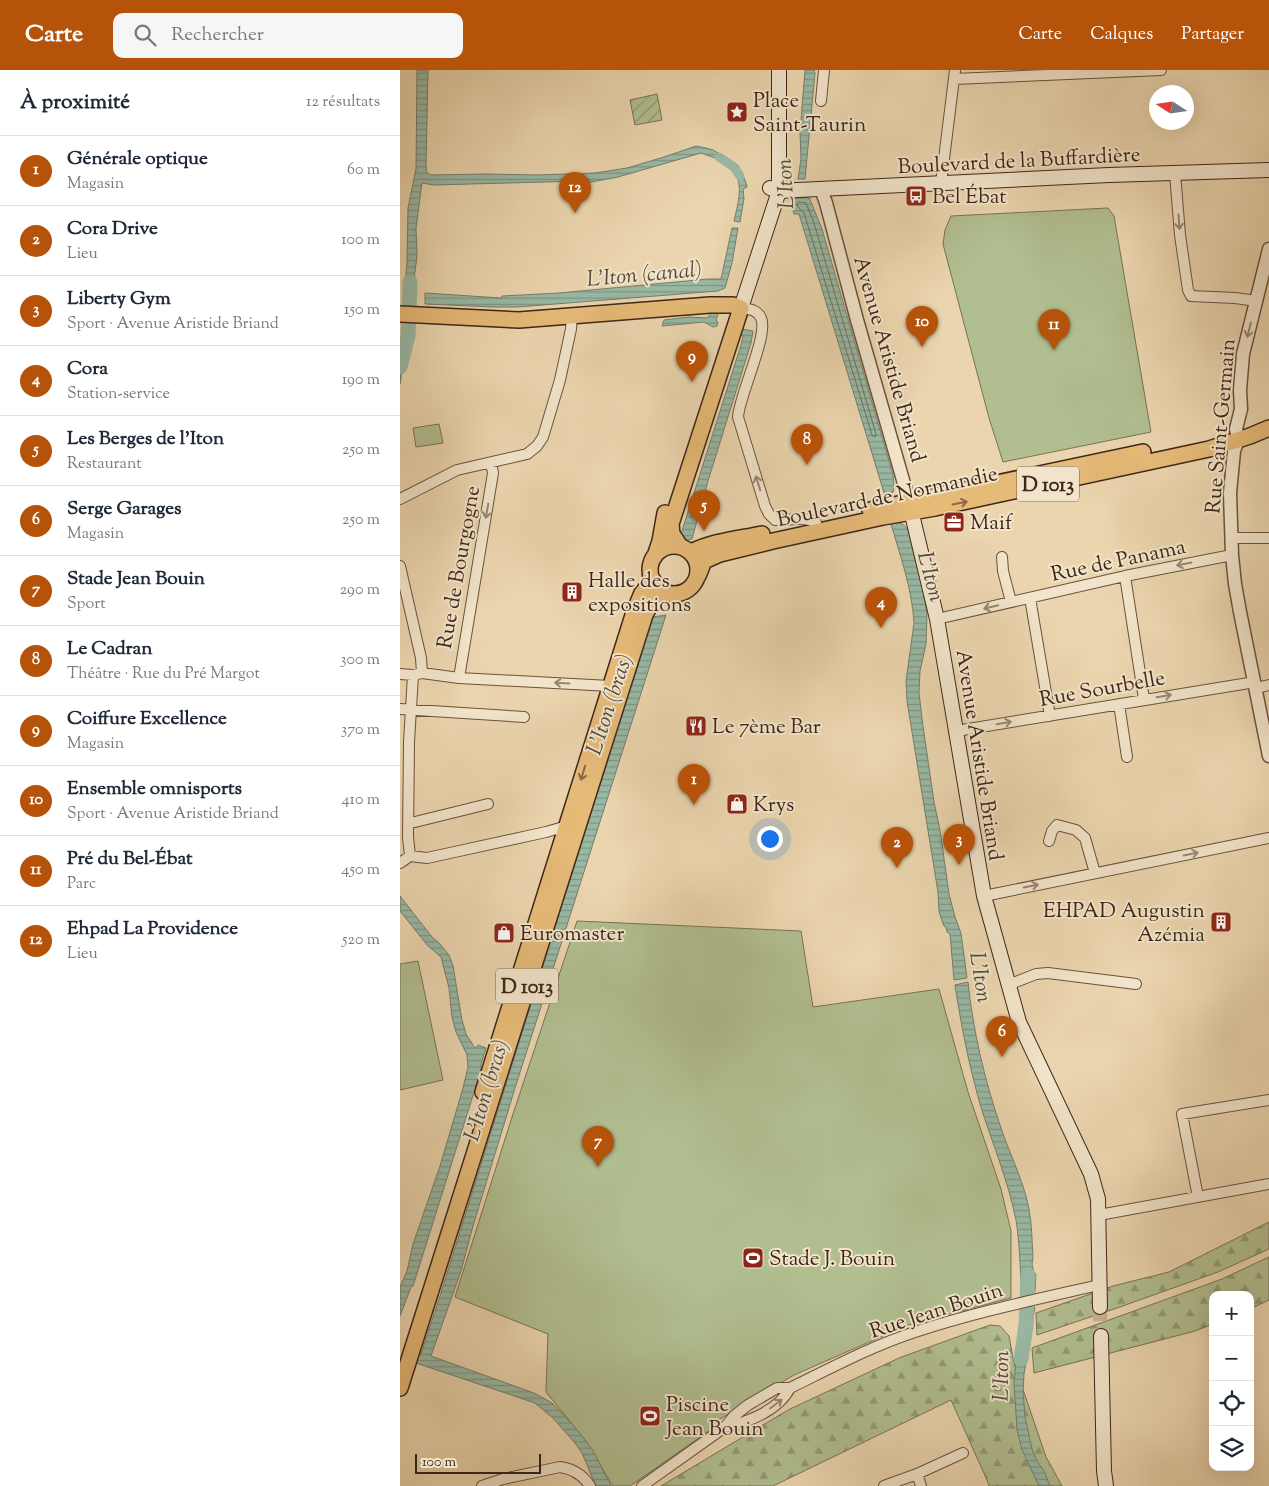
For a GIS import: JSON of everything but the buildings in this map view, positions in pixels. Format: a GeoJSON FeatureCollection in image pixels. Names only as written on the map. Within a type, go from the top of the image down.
{"type":"FeatureCollection","features":[{"type":"Feature","properties":{"kind":"main road"},"geometry":{"type":"LineString","coordinates":[[737,306],[666,509],[662,522],[660,541],[651,568],[656,585],[666,592],[673,594],[680,593],[692,586],[698,576],[698,564],[672,534],[671,524],[737,306],[775,189],[779,172],[779,70]]}},
{"type":"Feature","properties":{"kind":"main road","name":"Boulevard de la Buffardière"},"geometry":{"type":"LineString","coordinates":[[775,189],[810,190],[1269,170]]}},
{"type":"Feature","properties":{"kind":"main road"},"geometry":{"type":"LineString","coordinates":[[405,314],[519,320],[697,306],[737,306]]}},
{"type":"Feature","properties":{"kind":"main road","name":"Boulevard de Normandie"},"geometry":{"type":"LineString","coordinates":[[686,550],[816,522],[910,507],[1209,449],[1269,417]]}},
{"type":"Feature","properties":{"kind":"main road","name":"Boulevard de Normandie"},"geometry":{"type":"LineString","coordinates":[[1237,434],[1269,428]]}},
{"type":"Feature","properties":{"kind":"main road","name":"Boulevard de Normandie"},"geometry":{"type":"LineString","coordinates":[[698,576],[704,561],[720,554],[774,540],[883,517],[910,507]]}},
{"type":"Feature","properties":{"kind":"main road","name":"Avenue Aristide Briand"},"geometry":{"type":"LineString","coordinates":[[910,507],[937,619],[984,896],[1008,985],[1019,1022],[1091,1174],[1098,1199],[1100,1307]]}},
{"type":"Feature","properties":{"kind":"main road"},"geometry":{"type":"LineString","coordinates":[[655,556],[666,547],[673,546],[686,550]]}},
{"type":"Feature","properties":{"kind":"main road","name":"D 1013"},"geometry":{"type":"LineString","coordinates":[[400,1355],[634,612],[642,593],[653,580]]}},
{"type":"Feature","properties":{"kind":"main road","name":"D 1013"},"geometry":{"type":"LineString","coordinates":[[400,1388],[645,615],[657,596],[666,592]]}},
{"type":"Feature","properties":{"kind":"main road"},"geometry":{"type":"LineString","coordinates":[[1101,1336],[1106,1486]]}},
{"type":"Feature","properties":{"kind":"street"},"geometry":{"type":"LineString","coordinates":[[822,101],[824,70]]}},
{"type":"Feature","properties":{"kind":"street"},"geometry":{"type":"LineString","coordinates":[[941,184],[955,74],[1161,70]]}},
{"type":"Feature","properties":{"kind":"street"},"geometry":{"type":"LineString","coordinates":[[1175,173],[1180,235],[1188,290],[1191,296],[1257,300]]}},
{"type":"Feature","properties":{"kind":"street"},"geometry":{"type":"LineString","coordinates":[[826,203],[838,188]]}},
{"type":"Feature","properties":{"kind":"street","name":"Avenue Aristide Briand"},"geometry":{"type":"LineString","coordinates":[[810,190],[826,203],[910,507]]}},
{"type":"Feature","properties":{"kind":"street","name":"Rue Saint-Germain"},"geometry":{"type":"LineString","coordinates":[[1269,249],[1243,354],[1240,390],[1241,409],[1230,493],[1232,555],[1240,612],[1268,741],[1269,756]]}},
{"type":"Feature","properties":{"kind":"street"},"geometry":{"type":"LineString","coordinates":[[737,306],[751,309],[762,320],[762,330],[755,359],[738,408],[738,417],[768,514],[776,520],[786,521],[801,518],[816,522]]}},
{"type":"Feature","properties":{"kind":"street"},"geometry":{"type":"LineString","coordinates":[[400,499],[457,470],[527,454],[537,446],[543,437],[560,380],[571,329],[572,315]]}},
{"type":"Feature","properties":{"kind":"street","name":"Rue de Bourgogne"},"geometry":{"type":"LineString","coordinates":[[459,678],[493,473],[491,463]]}},
{"type":"Feature","properties":{"kind":"street"},"geometry":{"type":"LineString","coordinates":[[1232,538],[1269,538]]}},
{"type":"Feature","properties":{"kind":"street","name":"Rue de Panama"},"geometry":{"type":"LineString","coordinates":[[937,619],[1125,576],[1232,555]]}},
{"type":"Feature","properties":{"kind":"street"},"geometry":{"type":"LineString","coordinates":[[1002,557],[1003,571],[1012,602]]}},
{"type":"Feature","properties":{"kind":"street"},"geometry":{"type":"LineString","coordinates":[[400,566],[421,658],[412,709],[409,742],[408,836],[410,856]]}},
{"type":"Feature","properties":{"kind":"street"},"geometry":{"type":"LineString","coordinates":[[1125,576],[1144,700]]}},
{"type":"Feature","properties":{"kind":"street"},"geometry":{"type":"LineString","coordinates":[[1030,598],[1050,716]]}},
{"type":"Feature","properties":{"kind":"street"},"geometry":{"type":"LineString","coordinates":[[400,674],[610,686]]}},
{"type":"Feature","properties":{"kind":"street","name":"Rue Sourbelle"},"geometry":{"type":"LineString","coordinates":[[956,731],[1144,700],[1256,685],[1269,685]]}},
{"type":"Feature","properties":{"kind":"street"},"geometry":{"type":"LineString","coordinates":[[1118,704],[1126,757]]}},
{"type":"Feature","properties":{"kind":"street"},"geometry":{"type":"LineString","coordinates":[[400,709],[524,717]]}},
{"type":"Feature","properties":{"kind":"street"},"geometry":{"type":"LineString","coordinates":[[408,822],[415,822],[488,804]]}},
{"type":"Feature","properties":{"kind":"street"},"geometry":{"type":"LineString","coordinates":[[1048,841],[1057,825],[1076,830],[1085,838],[1095,873]]}},
{"type":"Feature","properties":{"kind":"street"},"geometry":{"type":"LineString","coordinates":[[400,863],[410,856],[427,858],[567,826]]}},
{"type":"Feature","properties":{"kind":"street"},"geometry":{"type":"LineString","coordinates":[[984,896],[1269,838]]}},
{"type":"Feature","properties":{"kind":"street"},"geometry":{"type":"LineString","coordinates":[[1008,985],[1036,974],[1048,973],[1136,984]]}},
{"type":"Feature","properties":{"kind":"street"},"geometry":{"type":"LineString","coordinates":[[1198,1197],[1182,1114],[1269,1100]]}},
{"type":"Feature","properties":{"kind":"street"},"geometry":{"type":"LineString","coordinates":[[1099,1215],[1269,1184]]}},
{"type":"Feature","properties":{"kind":"street","name":"Rue Jean Bouin"},"geometry":{"type":"LineString","coordinates":[[642,1486],[725,1427],[734,1416],[748,1405],[777,1388],[790,1388],[889,1341],[923,1329],[1020,1302],[1099,1285]]}},
{"type":"Feature","properties":{"kind":"street","name":"Rue Jean Bouin"},"geometry":{"type":"LineString","coordinates":[[725,1427],[748,1420],[773,1407],[779,1403],[790,1388]]}},
{"type":"Feature","properties":{"kind":"street"},"geometry":{"type":"LineString","coordinates":[[884,1486],[917,1474],[963,1453]]}},
{"type":"Feature","properties":{"kind":"street"},"geometry":{"type":"LineString","coordinates":[[482,1486],[503,1479],[560,1467],[568,1468],[580,1474],[590,1486]]}},
{"type":"Feature","properties":{"kind":"street"},"geometry":{"type":"LineString","coordinates":[[917,1474],[922,1486]]}},
{"type":"Feature","properties":{"kind":"green space"},"geometry":{"type":"Polygon","coordinates":[[[657,94],[662,120],[635,125],[630,100],[657,94]]]}},
{"type":"Feature","properties":{"kind":"green space"},"geometry":{"type":"Polygon","coordinates":[[[1108,208],[1114,216],[1151,432],[1003,462],[989,418],[943,244],[945,230],[951,216],[1108,208]]]}},
{"type":"Feature","properties":{"kind":"green space"},"geometry":{"type":"Polygon","coordinates":[[[439,424],[443,443],[416,447],[413,428],[439,424]]]}},
{"type":"Feature","properties":{"kind":"green space"},"geometry":{"type":"Polygon","coordinates":[[[577,921],[801,931],[813,1007],[939,989],[968,1092],[1001,1189],[1011,1231],[1011,1298],[908,1325],[794,1375],[715,1422],[714,1427],[709,1431],[630,1486],[613,1486],[585,1440],[546,1392],[548,1334],[455,1297],[577,921]]]}},
{"type":"Feature","properties":{"kind":"green space"},"geometry":{"type":"Polygon","coordinates":[[[418,961],[443,1080],[400,1090],[400,964],[418,961]]]}},
{"type":"Feature","properties":{"kind":"green space"},"geometry":{"type":"Polygon","coordinates":[[[1269,1222],[1269,1249],[1218,1272],[1037,1335],[1036,1313],[1113,1286],[1169,1272],[1269,1222]]]}},
{"type":"Feature","properties":{"kind":"green space"},"geometry":{"type":"Polygon","coordinates":[[[1269,1257],[1269,1300],[1254,1307],[1254,1291],[1209,1291],[1209,1326],[1195,1331],[1034,1373],[1032,1348],[1222,1279],[1269,1257]]]}},
{"type":"Feature","properties":{"kind":"green space"},"geometry":{"type":"Polygon","coordinates":[[[990,1325],[1000,1326],[1009,1336],[1014,1363],[1046,1457],[1062,1486],[989,1486],[951,1400],[773,1486],[661,1486],[788,1410],[899,1358],[990,1325]]]}},
{"type":"Feature","properties":{"kind":"water"},"geometry":{"type":"Polygon","coordinates":[[[417,70],[428,70],[426,166],[427,173],[431,175],[595,173],[627,168],[696,146],[713,150],[732,161],[725,164],[701,153],[618,177],[586,183],[586,181],[581,181],[434,185],[422,183],[416,228],[417,256],[411,302],[404,302],[408,208],[416,169],[417,70]]]}},
{"type":"Feature","properties":{"kind":"water"},"geometry":{"type":"Polygon","coordinates":[[[805,70],[814,70],[815,73],[805,179],[798,179],[801,159],[800,133],[805,70]]]}},
{"type":"Feature","properties":{"kind":"water"},"geometry":{"type":"Polygon","coordinates":[[[738,165],[747,187],[743,189],[744,199],[740,222],[734,221],[739,186],[738,180],[731,168],[738,165]]]}},
{"type":"Feature","properties":{"kind":"water"},"geometry":{"type":"Polygon","coordinates":[[[809,197],[822,229],[893,475],[893,492],[885,496],[799,214],[794,214],[790,199],[809,197]]]}},
{"type":"Feature","properties":{"kind":"water"},"geometry":{"type":"Polygon","coordinates":[[[732,228],[738,228],[732,263],[725,288],[718,291],[518,307],[425,304],[425,293],[501,298],[502,296],[721,279],[732,228]]]}},
{"type":"Feature","properties":{"kind":"water"},"geometry":{"type":"Polygon","coordinates":[[[712,312],[718,314],[717,326],[713,327],[704,322],[662,326],[664,320],[689,317],[707,318],[712,312]]]}},
{"type":"Feature","properties":{"kind":"water"},"geometry":{"type":"Polygon","coordinates":[[[402,325],[413,325],[413,335],[403,365],[400,384],[400,369],[402,325]]]}},
{"type":"Feature","properties":{"kind":"water"},"geometry":{"type":"Polygon","coordinates":[[[742,329],[753,331],[751,343],[692,539],[686,540],[681,534],[741,345],[743,336],[740,335],[742,329]]]}},
{"type":"Feature","properties":{"kind":"water"},"geometry":{"type":"Polygon","coordinates":[[[890,521],[901,524],[909,532],[921,578],[927,613],[926,644],[920,671],[919,692],[949,894],[961,933],[967,978],[954,980],[950,934],[944,926],[939,912],[938,892],[907,701],[906,681],[914,623],[913,610],[905,572],[890,521]]]}},
{"type":"Feature","properties":{"kind":"water"},"geometry":{"type":"Polygon","coordinates":[[[666,615],[515,1088],[461,1271],[431,1356],[534,1393],[552,1403],[592,1449],[611,1486],[596,1486],[582,1453],[575,1443],[553,1418],[535,1403],[416,1363],[418,1354],[421,1354],[440,1296],[648,628],[652,617],[666,615]]]}},
{"type":"Feature","properties":{"kind":"water"},"geometry":{"type":"Polygon","coordinates":[[[400,896],[432,937],[449,955],[453,966],[466,1034],[475,1048],[478,1045],[486,1048],[481,1070],[413,1286],[400,1316],[400,1287],[407,1271],[413,1244],[440,1166],[468,1067],[467,1055],[456,1032],[452,1017],[449,988],[441,957],[428,946],[400,911],[400,896]]]}},
{"type":"Feature","properties":{"kind":"water"},"geometry":{"type":"Polygon","coordinates":[[[968,982],[976,1036],[989,1088],[1003,1133],[1023,1186],[1029,1209],[1032,1234],[1032,1264],[1036,1274],[1035,1292],[1022,1296],[1019,1248],[1013,1205],[980,1104],[960,1015],[955,985],[968,982]]]}},
{"type":"Feature","properties":{"kind":"water"},"geometry":{"type":"Polygon","coordinates":[[[1035,1307],[1031,1330],[1018,1333],[1022,1310],[1035,1307]]]}},
{"type":"Feature","properties":{"kind":"water"},"geometry":{"type":"Polygon","coordinates":[[[1030,1339],[1024,1374],[1025,1417],[1032,1449],[1050,1486],[1039,1486],[1022,1450],[1017,1430],[1014,1383],[1018,1341],[1030,1339]]]}},
{"type":"Feature","properties":{"kind":"waterway","name":"L'Iton (canal)"},"geometry":{"type":"LineString","coordinates":[[719,157],[734,167],[740,176]]}},
{"type":"Feature","properties":{"kind":"waterway","name":"L'Iton (bras)"},"geometry":{"type":"LineString","coordinates":[[400,367],[408,336],[410,282]]}},
{"type":"Feature","properties":{"kind":"waterway","name":"L'Iton"},"geometry":{"type":"LineString","coordinates":[[1021,1359],[1026,1326],[1028,1275]]}},
{"type":"Feature","properties":{"kind":"tunnel"},"geometry":{"type":"LineString","coordinates":[[1100,1307],[1101,1336]]}},
{"type":"Feature","properties":{"kind":"place","name":"Place Saint-Taurin"},"geometry":{"type":"Point","coordinates":[737,112]}},
{"type":"Feature","properties":{"kind":"place","name":"Bel Ébat"},"geometry":{"type":"Point","coordinates":[916,196]}},
{"type":"Feature","properties":{"kind":"place","name":"Ehpad La Providence"},"geometry":{"type":"Point","coordinates":[575,213]}},
{"type":"Feature","properties":{"kind":"place","name":"Ensemble omnisports"},"geometry":{"type":"Point","coordinates":[922,347]}},
{"type":"Feature","properties":{"kind":"place","name":"Pré du Bel-Ébat"},"geometry":{"type":"Point","coordinates":[1054,350]}},
{"type":"Feature","properties":{"kind":"place","name":"Coiffure Excellence"},"geometry":{"type":"Point","coordinates":[692,382]}},
{"type":"Feature","properties":{"kind":"place","name":"Le Cadran"},"geometry":{"type":"Point","coordinates":[807,465]}},
{"type":"Feature","properties":{"kind":"place","name":"Maif"},"geometry":{"type":"Point","coordinates":[954,522]}},
{"type":"Feature","properties":{"kind":"place","name":"Les Berges de l'Iton"},"geometry":{"type":"Point","coordinates":[704,531]}},
{"type":"Feature","properties":{"kind":"place","name":"Halle des expositions"},"geometry":{"type":"Point","coordinates":[572,592]}},
{"type":"Feature","properties":{"kind":"place","name":"Cora"},"geometry":{"type":"Point","coordinates":[881,628]}},
{"type":"Feature","properties":{"kind":"place","name":"Le 7ème Bar"},"geometry":{"type":"Point","coordinates":[696,726]}},
{"type":"Feature","properties":{"kind":"place","name":"Krys"},"geometry":{"type":"Point","coordinates":[737,804]}},
{"type":"Feature","properties":{"kind":"place","name":"Générale optique"},"geometry":{"type":"Point","coordinates":[694,805]}},
{"type":"Feature","properties":{"kind":"place","name":"Liberty Gym"},"geometry":{"type":"Point","coordinates":[959,865]}},
{"type":"Feature","properties":{"kind":"place","name":"Cora Drive"},"geometry":{"type":"Point","coordinates":[897,868]}},
{"type":"Feature","properties":{"kind":"place","name":"EHPAD Augustin Azémia"},"geometry":{"type":"Point","coordinates":[1221,922]}},
{"type":"Feature","properties":{"kind":"place","name":"Euromaster"},"geometry":{"type":"Point","coordinates":[504,933]}},
{"type":"Feature","properties":{"kind":"place","name":"Serge Garages"},"geometry":{"type":"Point","coordinates":[1002,1057]}},
{"type":"Feature","properties":{"kind":"place","name":"Stade Jean Bouin"},"geometry":{"type":"Point","coordinates":[598,1167]}},
{"type":"Feature","properties":{"kind":"place","name":"Stade J. Bouin"},"geometry":{"type":"Point","coordinates":[753,1258]}},
{"type":"Feature","properties":{"kind":"place","name":"Piscine Jean Bouin"},"geometry":{"type":"Point","coordinates":[650,1416]}}]}
